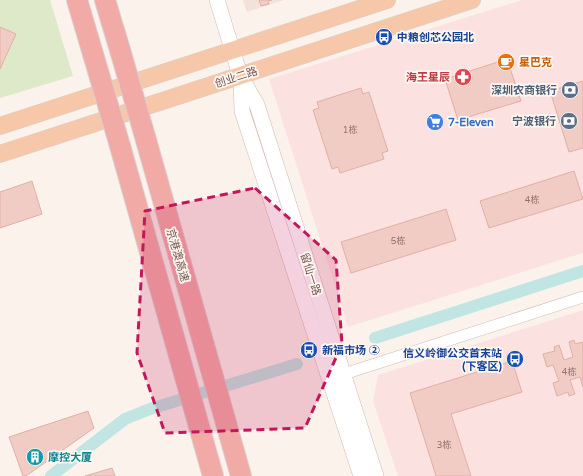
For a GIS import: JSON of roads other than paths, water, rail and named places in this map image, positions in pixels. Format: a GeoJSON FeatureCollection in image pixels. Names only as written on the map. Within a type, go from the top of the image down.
{"type":"FeatureCollection","features":[{"type":"Feature","properties":{"kind":"highway"},"geometry":{"type":"LineString","coordinates":[[78,0],[213,476]]}},
{"type":"Feature","properties":{"kind":"highway","name":"京港澳高速"},"geometry":{"type":"LineString","coordinates":[[105,0],[241,476]]}},
{"type":"Feature","properties":{"kind":"main road","name":"留仙一路"},"geometry":{"type":"LineString","coordinates":[[217,0],[240,75],[257,106],[376,476]]}},
{"type":"Feature","properties":{"kind":"main road"},"geometry":{"type":"LineString","coordinates":[[0,126],[387,0]]}},
{"type":"Feature","properties":{"kind":"main road","name":"创业二路"},"geometry":{"type":"LineString","coordinates":[[0,154],[472,0]]}},
{"type":"Feature","properties":{"kind":"main road","name":"留仙一路"},"geometry":{"type":"LineString","coordinates":[[240,75],[242,111],[361,476]]}},
{"type":"Feature","properties":{"kind":"street"},"geometry":{"type":"LineString","coordinates":[[344,374],[583,297]]}},
{"type":"Feature","properties":{"kind":"waterway"},"geometry":{"type":"LineString","coordinates":[[375,338],[583,271]]}},
{"type":"Feature","properties":{"kind":"waterway"},"geometry":{"type":"LineString","coordinates":[[51,476],[125,419],[150,409],[297,364]]}},
{"type":"Feature","properties":{"kind":"place","name":"中粮创芯公园北"},"geometry":{"type":"Point","coordinates":[384,37]}},
{"type":"Feature","properties":{"kind":"place","name":"星巴克"},"geometry":{"type":"Point","coordinates":[506,62]}},
{"type":"Feature","properties":{"kind":"place","name":"海王星辰"},"geometry":{"type":"Point","coordinates":[463,77]}},
{"type":"Feature","properties":{"kind":"place","name":"深圳农商银行"},"geometry":{"type":"Point","coordinates":[570,90]}},
{"type":"Feature","properties":{"kind":"place","name":"宁波银行"},"geometry":{"type":"Point","coordinates":[569,121]}},
{"type":"Feature","properties":{"kind":"place","name":"7-Eleven"},"geometry":{"type":"Point","coordinates":[435,122]}},
{"type":"Feature","properties":{"kind":"place","name":"新福市场 ②"},"geometry":{"type":"Point","coordinates":[309,350]}},
{"type":"Feature","properties":{"kind":"place","name":"信义岭御公交首末站 (下客区)"},"geometry":{"type":"Point","coordinates":[515,359]}},
{"type":"Feature","properties":{"kind":"place","name":"摩控大厦"},"geometry":{"type":"Point","coordinates":[35,457]}}]}
